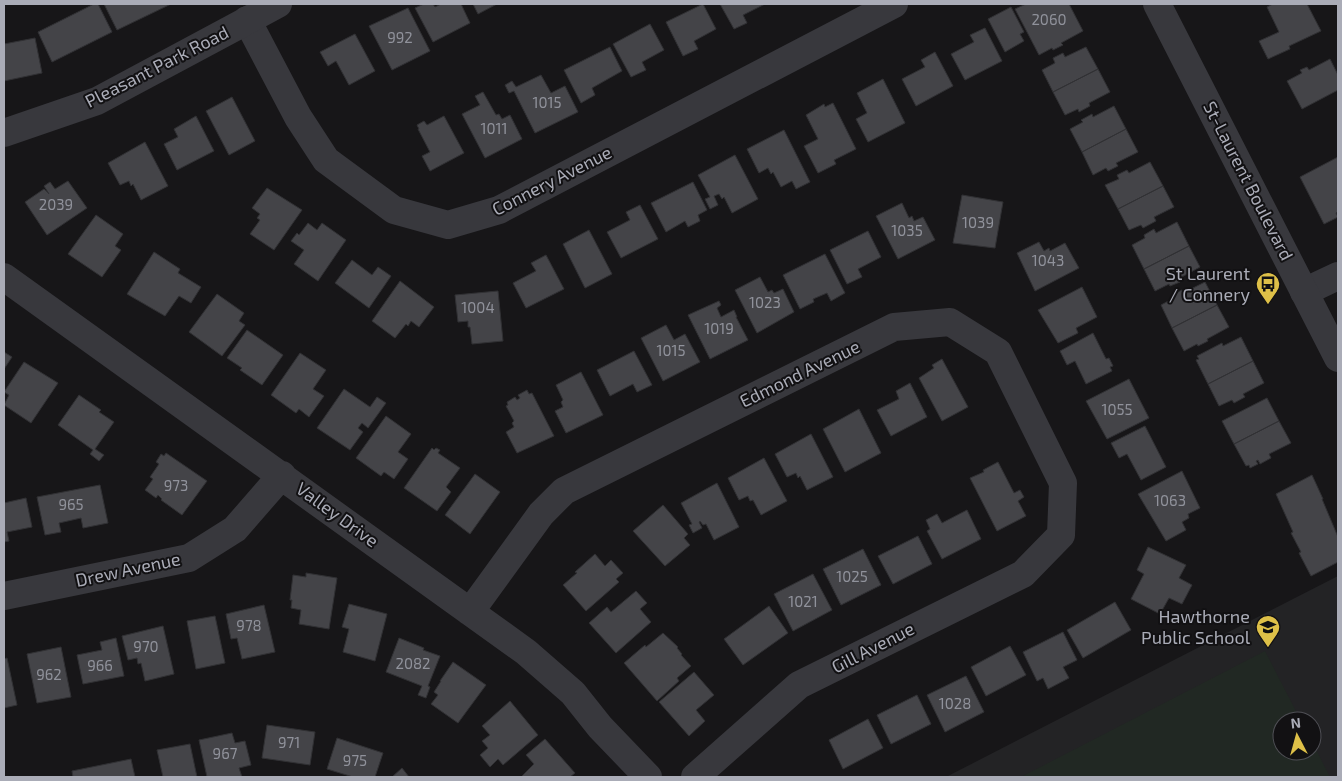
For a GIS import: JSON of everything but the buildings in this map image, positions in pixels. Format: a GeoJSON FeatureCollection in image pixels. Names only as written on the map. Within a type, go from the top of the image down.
{"type":"FeatureCollection","features":[{"type":"Feature","properties":{"kind":"street","name":"Pleasant Park Road"},"geometry":{"type":"LineString","coordinates":[[4,133],[97,101],[278,4]]}},
{"type":"Feature","properties":{"kind":"street","name":"Connery Avenue"},"geometry":{"type":"LineString","coordinates":[[247,20],[298,117],[326,160],[394,210],[448,225],[499,210],[894,4]]}},
{"type":"Feature","properties":{"kind":"street","name":"St-Laurent Boulevard"},"geometry":{"type":"LineString","coordinates":[[1157,4],[1338,358]]}},
{"type":"Feature","properties":{"kind":"street"},"geometry":{"type":"LineString","coordinates":[[1304,292],[1338,276]]}},
{"type":"Feature","properties":{"kind":"street","name":"Valley Drive"},"geometry":{"type":"LineString","coordinates":[[4,277],[526,652],[573,693],[600,727],[648,777]]}},
{"type":"Feature","properties":{"kind":"street","name":"Edmond Avenue"},"geometry":{"type":"LineString","coordinates":[[470,612],[541,514],[564,491],[894,327],[950,322],[998,352],[1063,482],[1061,535]]}},
{"type":"Feature","properties":{"kind":"street","name":"Drew Avenue"},"geometry":{"type":"LineString","coordinates":[[4,596],[189,558],[235,529],[282,476]]}},
{"type":"Feature","properties":{"kind":"street","name":"Gill Avenue"},"geometry":{"type":"LineString","coordinates":[[694,777],[799,685],[1023,574],[1061,535]]}},
{"type":"Feature","properties":{"kind":"shaded area","name":"Hawthorne Public School"},"geometry":{"type":"Polygon","coordinates":[[[1338,576],[1338,777],[946,777],[1338,576]]]}},
{"type":"Feature","properties":{"kind":"shaded area"},"geometry":{"type":"Polygon","coordinates":[[[1265,651],[1296,711],[1272,711],[1272,761],[1322,761],[1330,777],[1021,777],[1265,651]]]}},
{"type":"Feature","properties":{"kind":"place","name":"St Laurent / Connery"},"geometry":{"type":"Point","coordinates":[1268,305]}},
{"type":"Feature","properties":{"kind":"place","name":"Hawthorne Public School"},"geometry":{"type":"Point","coordinates":[1268,648]}}]}
